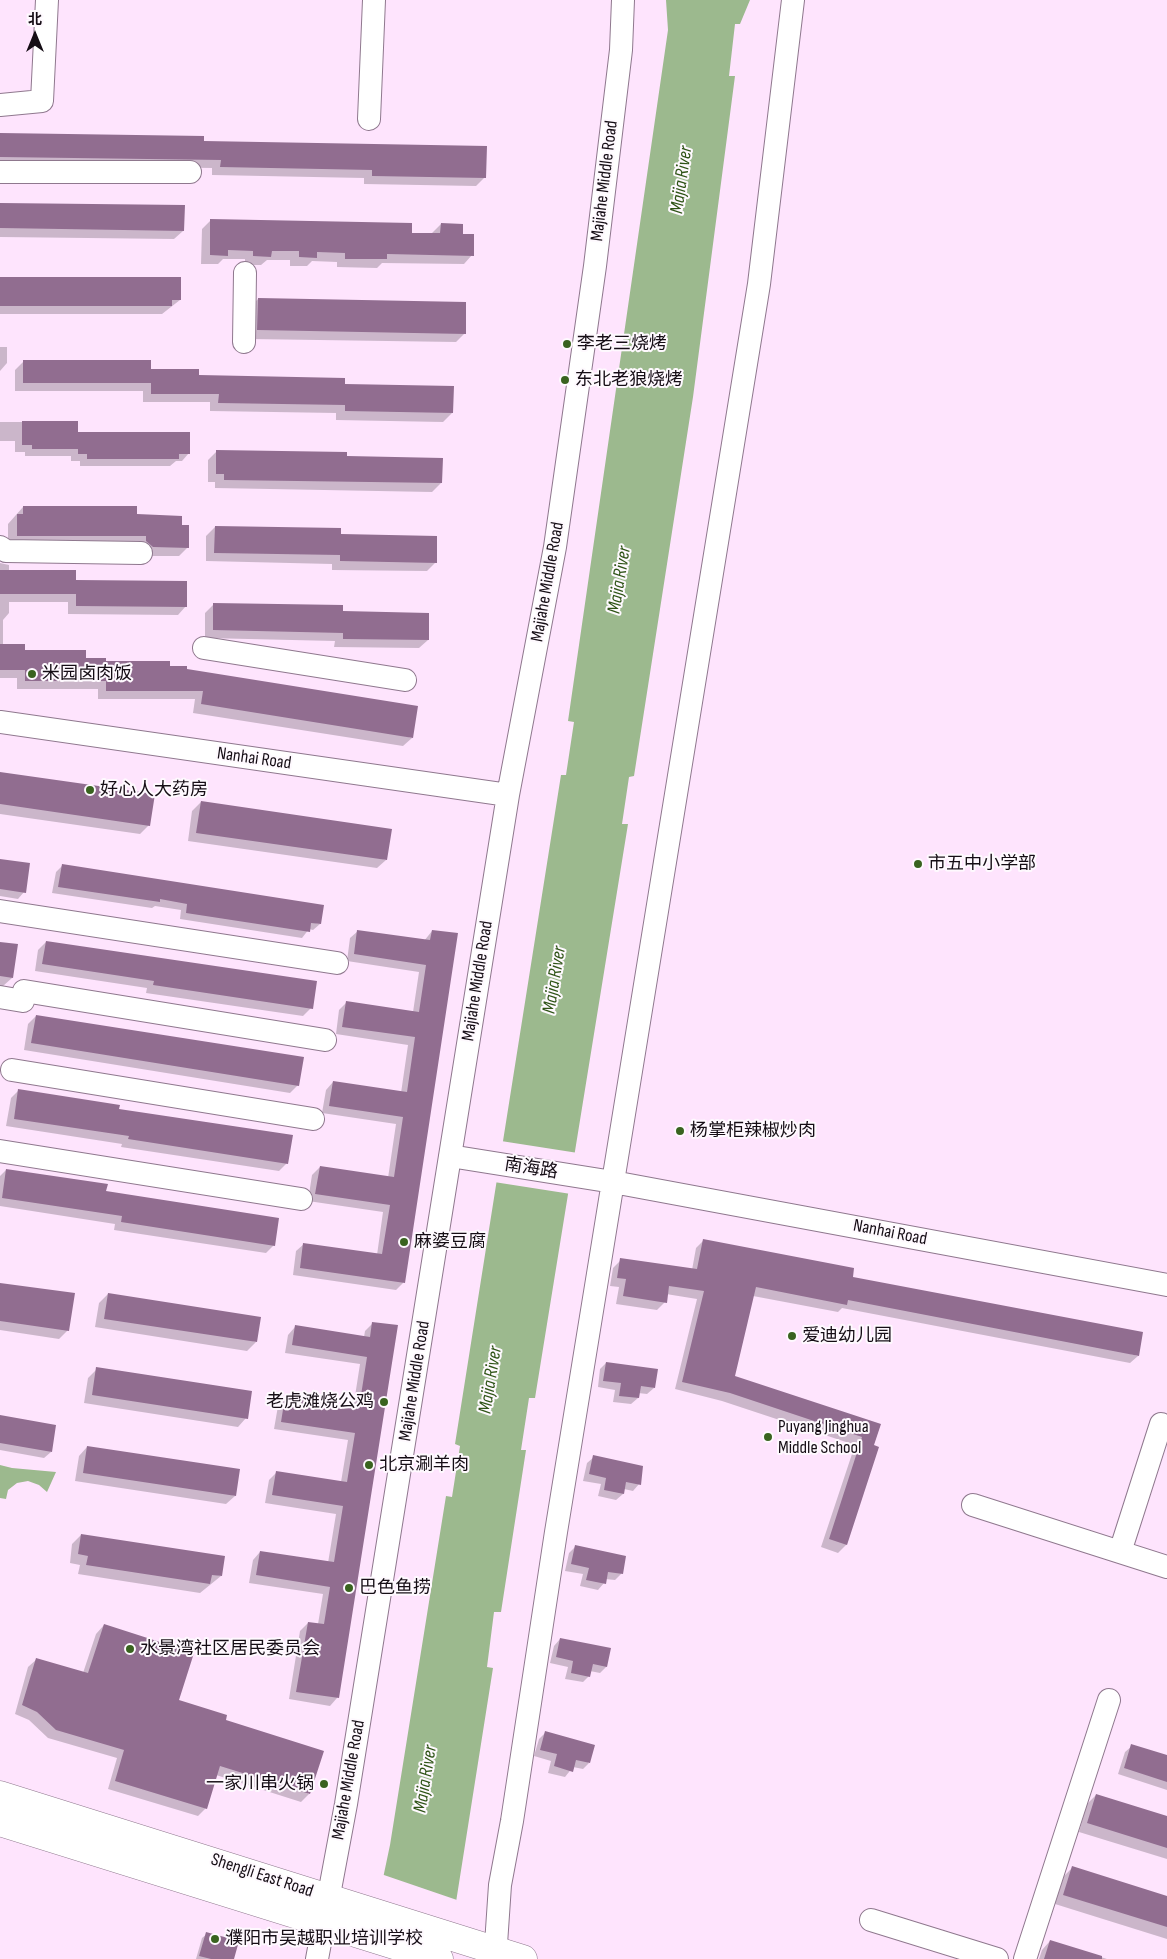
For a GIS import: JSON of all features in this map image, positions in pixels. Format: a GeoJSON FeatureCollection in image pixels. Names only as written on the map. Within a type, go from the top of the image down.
{"type":"FeatureCollection","features":[{"type":"Feature","properties":{"kind":"main road","name":"Shengli East Road"},"geometry":{"type":"LineString","coordinates":[[0,1795],[333,1912],[446,1948],[523,1959]]}},
{"type":"Feature","properties":{"kind":"main road","name":"Shengli East Road"},"geometry":{"type":"LineString","coordinates":[[0,1822],[333,1912]]}},
{"type":"Feature","properties":{"kind":"street"},"geometry":{"type":"LineString","coordinates":[[0,105],[42,101],[47,0]]}},
{"type":"Feature","properties":{"kind":"street"},"geometry":{"type":"LineString","coordinates":[[369,119],[374,0]]}},
{"type":"Feature","properties":{"kind":"street","name":"Majiahe Middle Road"},"geometry":{"type":"LineString","coordinates":[[317,1959],[333,1912],[346,1804],[508,795],[555,547],[596,256],[621,50],[623,0]]}},
{"type":"Feature","properties":{"kind":"street"},"geometry":{"type":"LineString","coordinates":[[496,1955],[500,1885],[512,1822],[543,1610],[759,284],[793,0]]}},
{"type":"Feature","properties":{"kind":"street"},"geometry":{"type":"LineString","coordinates":[[0,172],[190,172]]}},
{"type":"Feature","properties":{"kind":"street"},"geometry":{"type":"LineString","coordinates":[[244,342],[245,273]]}},
{"type":"Feature","properties":{"kind":"street"},"geometry":{"type":"LineString","coordinates":[[0,547],[6,551],[141,553]]}},
{"type":"Feature","properties":{"kind":"street"},"geometry":{"type":"LineString","coordinates":[[204,648],[405,680]]}},
{"type":"Feature","properties":{"kind":"street","name":"Nanhai Road"},"geometry":{"type":"LineString","coordinates":[[0,722],[508,795]]}},
{"type":"Feature","properties":{"kind":"street"},"geometry":{"type":"LineString","coordinates":[[0,911],[338,964]]}},
{"type":"Feature","properties":{"kind":"street"},"geometry":{"type":"LineString","coordinates":[[0,997],[24,996],[325,1040]]}},
{"type":"Feature","properties":{"kind":"street"},"geometry":{"type":"LineString","coordinates":[[12,1070],[313,1119]]}},
{"type":"Feature","properties":{"kind":"street"},"geometry":{"type":"LineString","coordinates":[[0,1151],[301,1199]]}},
{"type":"Feature","properties":{"kind":"street","name":"南海路"},"geometry":{"type":"LineString","coordinates":[[450,1156],[613,1182]]}},
{"type":"Feature","properties":{"kind":"street","name":"Nanhai Road"},"geometry":{"type":"LineString","coordinates":[[613,1182],[1167,1285]]}},
{"type":"Feature","properties":{"kind":"street"},"geometry":{"type":"LineString","coordinates":[[1120,1552],[1160,1424]]}},
{"type":"Feature","properties":{"kind":"street"},"geometry":{"type":"LineString","coordinates":[[973,1505],[1167,1567]]}},
{"type":"Feature","properties":{"kind":"street"},"geometry":{"type":"LineString","coordinates":[[1025,1959],[1109,1700]]}},
{"type":"Feature","properties":{"kind":"street"},"geometry":{"type":"LineString","coordinates":[[871,1920],[997,1959]]}},
{"type":"Feature","properties":{"kind":"water","name":"Majia River"},"geometry":{"type":"Polygon","coordinates":[[[666,0],[750,0],[740,24],[735,24],[729,76],[735,76],[693,397],[634,776],[629,777],[622,824],[628,824],[535,1398],[529,1398],[521,1450],[526,1450],[501,1612],[494,1612],[487,1667],[493,1668],[447,1959],[366,1959],[390,1845],[446,1496],[452,1497],[460,1446],[455,1444],[561,775],[566,775],[574,722],[568,721],[668,30],[666,0]]]}},
{"type":"Feature","properties":{"kind":"water"},"geometry":{"type":"Polygon","coordinates":[[[0,1465],[56,1472],[47,1492],[39,1485],[28,1481],[17,1483],[8,1490],[6,1499],[0,1498],[0,1465]]]}},
{"type":"Feature","properties":{"kind":"pier"},"geometry":{"type":"Polygon","coordinates":[[[501,1141],[578,1153],[571,1194],[494,1182],[501,1141]]]}},
{"type":"Feature","properties":{"kind":"pier"},"geometry":{"type":"Polygon","coordinates":[[[381,1874],[457,1900],[449,1959],[364,1959],[381,1874]]]}},
{"type":"Feature","properties":{"kind":"building"},"geometry":{"type":"Polygon","coordinates":[[[0,133],[204,136],[204,141],[487,146],[486,178],[372,176],[372,170],[220,167],[221,160],[0,157],[0,133]]]}},
{"type":"Feature","properties":{"kind":"building"},"geometry":{"type":"Polygon","coordinates":[[[0,203],[185,205],[184,231],[0,228],[0,203]]]}},
{"type":"Feature","properties":{"kind":"building"},"geometry":{"type":"Polygon","coordinates":[[[210,219],[412,223],[412,233],[440,233],[441,223],[463,224],[463,234],[474,234],[474,256],[387,254],[387,259],[345,259],[345,253],[317,252],[317,258],[299,257],[299,251],[272,251],[271,257],[253,256],[253,251],[228,250],[228,256],[210,255],[210,219]]]}},
{"type":"Feature","properties":{"kind":"building"},"geometry":{"type":"Polygon","coordinates":[[[0,277],[181,277],[181,300],[172,300],[172,306],[0,306],[0,277]]]}},
{"type":"Feature","properties":{"kind":"building"},"geometry":{"type":"Polygon","coordinates":[[[258,298],[466,302],[466,334],[257,330],[258,298]]]}},
{"type":"Feature","properties":{"kind":"building"},"geometry":{"type":"Polygon","coordinates":[[[23,360],[151,360],[151,369],[199,369],[199,375],[345,378],[345,384],[454,386],[453,413],[345,411],[345,405],[218,403],[219,394],[151,394],[151,383],[23,383],[23,360]]]}},
{"type":"Feature","properties":{"kind":"building"},"geometry":{"type":"Polygon","coordinates":[[[22,421],[78,421],[78,432],[190,432],[190,454],[179,454],[179,459],[87,459],[87,454],[78,454],[78,449],[32,449],[32,445],[22,445],[22,421]]]}},
{"type":"Feature","properties":{"kind":"building"},"geometry":{"type":"Polygon","coordinates":[[[216,450],[347,452],[347,456],[443,458],[442,483],[224,480],[224,474],[216,474],[216,450]]]}},
{"type":"Feature","properties":{"kind":"building"},"geometry":{"type":"Polygon","coordinates":[[[23,506],[137,506],[137,514],[182,516],[182,525],[189,525],[189,548],[153,547],[146,541],[146,536],[17,536],[17,514],[23,514],[23,506]]]}},
{"type":"Feature","properties":{"kind":"building"},"geometry":{"type":"Polygon","coordinates":[[[215,526],[341,528],[341,534],[437,536],[437,563],[340,561],[340,555],[214,553],[215,526]]]}},
{"type":"Feature","properties":{"kind":"building"},"geometry":{"type":"Polygon","coordinates":[[[0,570],[76,570],[76,580],[187,581],[187,607],[76,606],[76,594],[0,594],[0,570]]]}},
{"type":"Feature","properties":{"kind":"building"},"geometry":{"type":"Polygon","coordinates":[[[213,603],[343,605],[343,611],[429,613],[429,640],[343,639],[343,633],[213,630],[213,603]]]}},
{"type":"Feature","properties":{"kind":"building"},"geometry":{"type":"Polygon","coordinates":[[[0,644],[25,644],[25,650],[86,650],[86,658],[106,658],[106,661],[170,661],[170,666],[187,666],[187,669],[418,706],[413,738],[201,704],[203,691],[106,691],[106,681],[25,681],[25,670],[0,670],[0,644]]]}},
{"type":"Feature","properties":{"kind":"building"},"geometry":{"type":"Polygon","coordinates":[[[0,772],[155,794],[150,826],[0,804],[0,772]]]}},
{"type":"Feature","properties":{"kind":"building"},"geometry":{"type":"Polygon","coordinates":[[[201,801],[392,829],[387,860],[196,833],[201,801]]]}},
{"type":"Feature","properties":{"kind":"building"},"geometry":{"type":"Polygon","coordinates":[[[0,859],[30,863],[26,893],[0,889],[0,859]]]}},
{"type":"Feature","properties":{"kind":"building"},"geometry":{"type":"Polygon","coordinates":[[[62,864],[324,905],[321,924],[311,923],[310,932],[186,913],[187,904],[160,899],[160,902],[58,887],[62,864]]]}},
{"type":"Feature","properties":{"kind":"building"},"geometry":{"type":"Polygon","coordinates":[[[357,930],[430,940],[432,930],[458,933],[405,1283],[300,1268],[303,1243],[382,1254],[390,1205],[315,1194],[320,1166],[394,1177],[403,1117],[329,1106],[333,1081],[407,1092],[415,1037],[342,1027],[346,1001],[419,1012],[426,965],[354,954],[357,930]]]}},
{"type":"Feature","properties":{"kind":"building"},"geometry":{"type":"Polygon","coordinates":[[[46,941],[317,981],[313,1009],[153,985],[154,981],[42,964],[46,941]]]}},
{"type":"Feature","properties":{"kind":"building"},"geometry":{"type":"Polygon","coordinates":[[[0,942],[18,944],[13,978],[0,976],[0,942]]]}},
{"type":"Feature","properties":{"kind":"building"},"geometry":{"type":"Polygon","coordinates":[[[36,1015],[304,1057],[299,1086],[31,1043],[36,1015]]]}},
{"type":"Feature","properties":{"kind":"building"},"geometry":{"type":"Polygon","coordinates":[[[18,1089],[120,1105],[119,1109],[293,1135],[288,1164],[128,1139],[129,1136],[14,1119],[18,1089]]]}},
{"type":"Feature","properties":{"kind":"building"},"geometry":{"type":"Polygon","coordinates":[[[6,1169],[108,1184],[106,1191],[279,1218],[275,1246],[121,1222],[122,1216],[2,1198],[6,1169]]]}},
{"type":"Feature","properties":{"kind":"building"},"geometry":{"type":"Polygon","coordinates":[[[703,1239],[854,1268],[853,1277],[1143,1332],[1139,1356],[848,1300],[847,1305],[756,1287],[735,1376],[881,1424],[874,1445],[879,1447],[847,1545],[829,1539],[862,1437],[730,1393],[682,1382],[704,1291],[669,1286],[667,1303],[623,1296],[626,1279],[617,1278],[620,1258],[697,1269],[703,1239]]]}},
{"type":"Feature","properties":{"kind":"building"},"geometry":{"type":"Polygon","coordinates":[[[0,1283],[75,1293],[69,1331],[0,1321],[0,1283]]]}},
{"type":"Feature","properties":{"kind":"building"},"geometry":{"type":"Polygon","coordinates":[[[108,1293],[261,1317],[257,1342],[104,1319],[108,1293]]]}},
{"type":"Feature","properties":{"kind":"building"},"geometry":{"type":"Polygon","coordinates":[[[372,1322],[398,1325],[339,1698],[296,1692],[308,1622],[324,1624],[330,1587],[256,1575],[260,1551],[334,1562],[343,1506],[272,1495],[276,1471],[347,1482],[355,1433],[281,1422],[285,1397],[359,1408],[367,1357],[292,1345],[295,1325],[370,1337],[372,1322]]]}},
{"type":"Feature","properties":{"kind":"building"},"geometry":{"type":"Polygon","coordinates":[[[606,1362],[658,1369],[655,1388],[641,1386],[639,1398],[619,1396],[621,1383],[603,1381],[606,1362]]]}},
{"type":"Feature","properties":{"kind":"building"},"geometry":{"type":"Polygon","coordinates":[[[96,1367],[252,1391],[248,1419],[92,1395],[96,1367]]]}},
{"type":"Feature","properties":{"kind":"building"},"geometry":{"type":"Polygon","coordinates":[[[0,1415],[56,1425],[52,1452],[0,1443],[0,1415]]]}},
{"type":"Feature","properties":{"kind":"building"},"geometry":{"type":"Polygon","coordinates":[[[87,1446],[240,1469],[236,1496],[83,1473],[87,1446]]]}},
{"type":"Feature","properties":{"kind":"building"},"geometry":{"type":"Polygon","coordinates":[[[593,1455],[643,1466],[641,1485],[626,1482],[624,1494],[604,1490],[606,1478],[589,1474],[593,1455]]]}},
{"type":"Feature","properties":{"kind":"building"},"geometry":{"type":"Polygon","coordinates":[[[81,1534],[225,1556],[222,1576],[212,1575],[210,1584],[86,1565],[88,1556],[78,1554],[81,1534]]]}},
{"type":"Feature","properties":{"kind":"building"},"geometry":{"type":"Polygon","coordinates":[[[575,1545],[626,1556],[623,1574],[608,1572],[606,1584],[586,1580],[589,1568],[571,1564],[575,1545]]]}},
{"type":"Feature","properties":{"kind":"building"},"geometry":{"type":"Polygon","coordinates":[[[104,1624],[194,1653],[179,1700],[227,1715],[226,1720],[324,1751],[310,1794],[220,1766],[207,1809],[115,1781],[124,1750],[56,1730],[37,1712],[22,1705],[36,1658],[88,1673],[104,1624]]]}},
{"type":"Feature","properties":{"kind":"building"},"geometry":{"type":"Polygon","coordinates":[[[560,1638],[611,1648],[607,1667],[593,1664],[590,1677],[571,1673],[573,1661],[556,1657],[560,1638]]]}},
{"type":"Feature","properties":{"kind":"building"},"geometry":{"type":"Polygon","coordinates":[[[545,1731],[595,1745],[590,1763],[576,1760],[573,1772],[554,1766],[557,1754],[540,1750],[545,1731]]]}},
{"type":"Feature","properties":{"kind":"building"},"geometry":{"type":"Polygon","coordinates":[[[1131,1744],[1167,1755],[1167,1782],[1124,1768],[1131,1744]]]}},
{"type":"Feature","properties":{"kind":"building"},"geometry":{"type":"Polygon","coordinates":[[[1096,1794],[1167,1816],[1167,1848],[1087,1823],[1096,1794]]]}},
{"type":"Feature","properties":{"kind":"building"},"geometry":{"type":"Polygon","coordinates":[[[1072,1866],[1167,1896],[1167,1927],[1063,1895],[1072,1866]]]}},
{"type":"Feature","properties":{"kind":"building"},"geometry":{"type":"Polygon","coordinates":[[[206,1932],[239,1941],[234,1959],[211,1959],[199,1956],[206,1932]]]}},
{"type":"Feature","properties":{"kind":"building"},"geometry":{"type":"Polygon","coordinates":[[[1050,1940],[1102,1956],[1102,1959],[1044,1959],[1050,1940]]]}},
{"type":"Feature","properties":{"kind":"place","name":"李老三烧烤"},"geometry":{"type":"Point","coordinates":[567,344]}},
{"type":"Feature","properties":{"kind":"place","name":"东北老狼烧烤"},"geometry":{"type":"Point","coordinates":[565,380]}},
{"type":"Feature","properties":{"kind":"place","name":"米园卤肉饭"},"geometry":{"type":"Point","coordinates":[32,674]}},
{"type":"Feature","properties":{"kind":"place","name":"好心人大药房"},"geometry":{"type":"Point","coordinates":[90,790]}},
{"type":"Feature","properties":{"kind":"place","name":"市五中小学部"},"geometry":{"type":"Point","coordinates":[918,864]}},
{"type":"Feature","properties":{"kind":"place","name":"杨掌柜辣椒炒肉"},"geometry":{"type":"Point","coordinates":[680,1131]}},
{"type":"Feature","properties":{"kind":"place","name":"麻婆豆腐"},"geometry":{"type":"Point","coordinates":[404,1242]}},
{"type":"Feature","properties":{"kind":"place","name":"爱迪幼儿园"},"geometry":{"type":"Point","coordinates":[792,1336]}},
{"type":"Feature","properties":{"kind":"place","name":"老虎滩烧公鸡"},"geometry":{"type":"Point","coordinates":[384,1402]}},
{"type":"Feature","properties":{"kind":"place","name":"Puyang Jinghua Middle School"},"geometry":{"type":"Point","coordinates":[768,1437]}},
{"type":"Feature","properties":{"kind":"place","name":"北京涮羊肉"},"geometry":{"type":"Point","coordinates":[369,1465]}},
{"type":"Feature","properties":{"kind":"place","name":"巴色鱼捞"},"geometry":{"type":"Point","coordinates":[349,1588]}},
{"type":"Feature","properties":{"kind":"place","name":"水景湾社区居民委员会"},"geometry":{"type":"Point","coordinates":[130,1649]}},
{"type":"Feature","properties":{"kind":"place","name":"一家川串火锅"},"geometry":{"type":"Point","coordinates":[324,1784]}},
{"type":"Feature","properties":{"kind":"place","name":"濮阳市吴越职业培训学校"},"geometry":{"type":"Point","coordinates":[215,1939]}}]}
